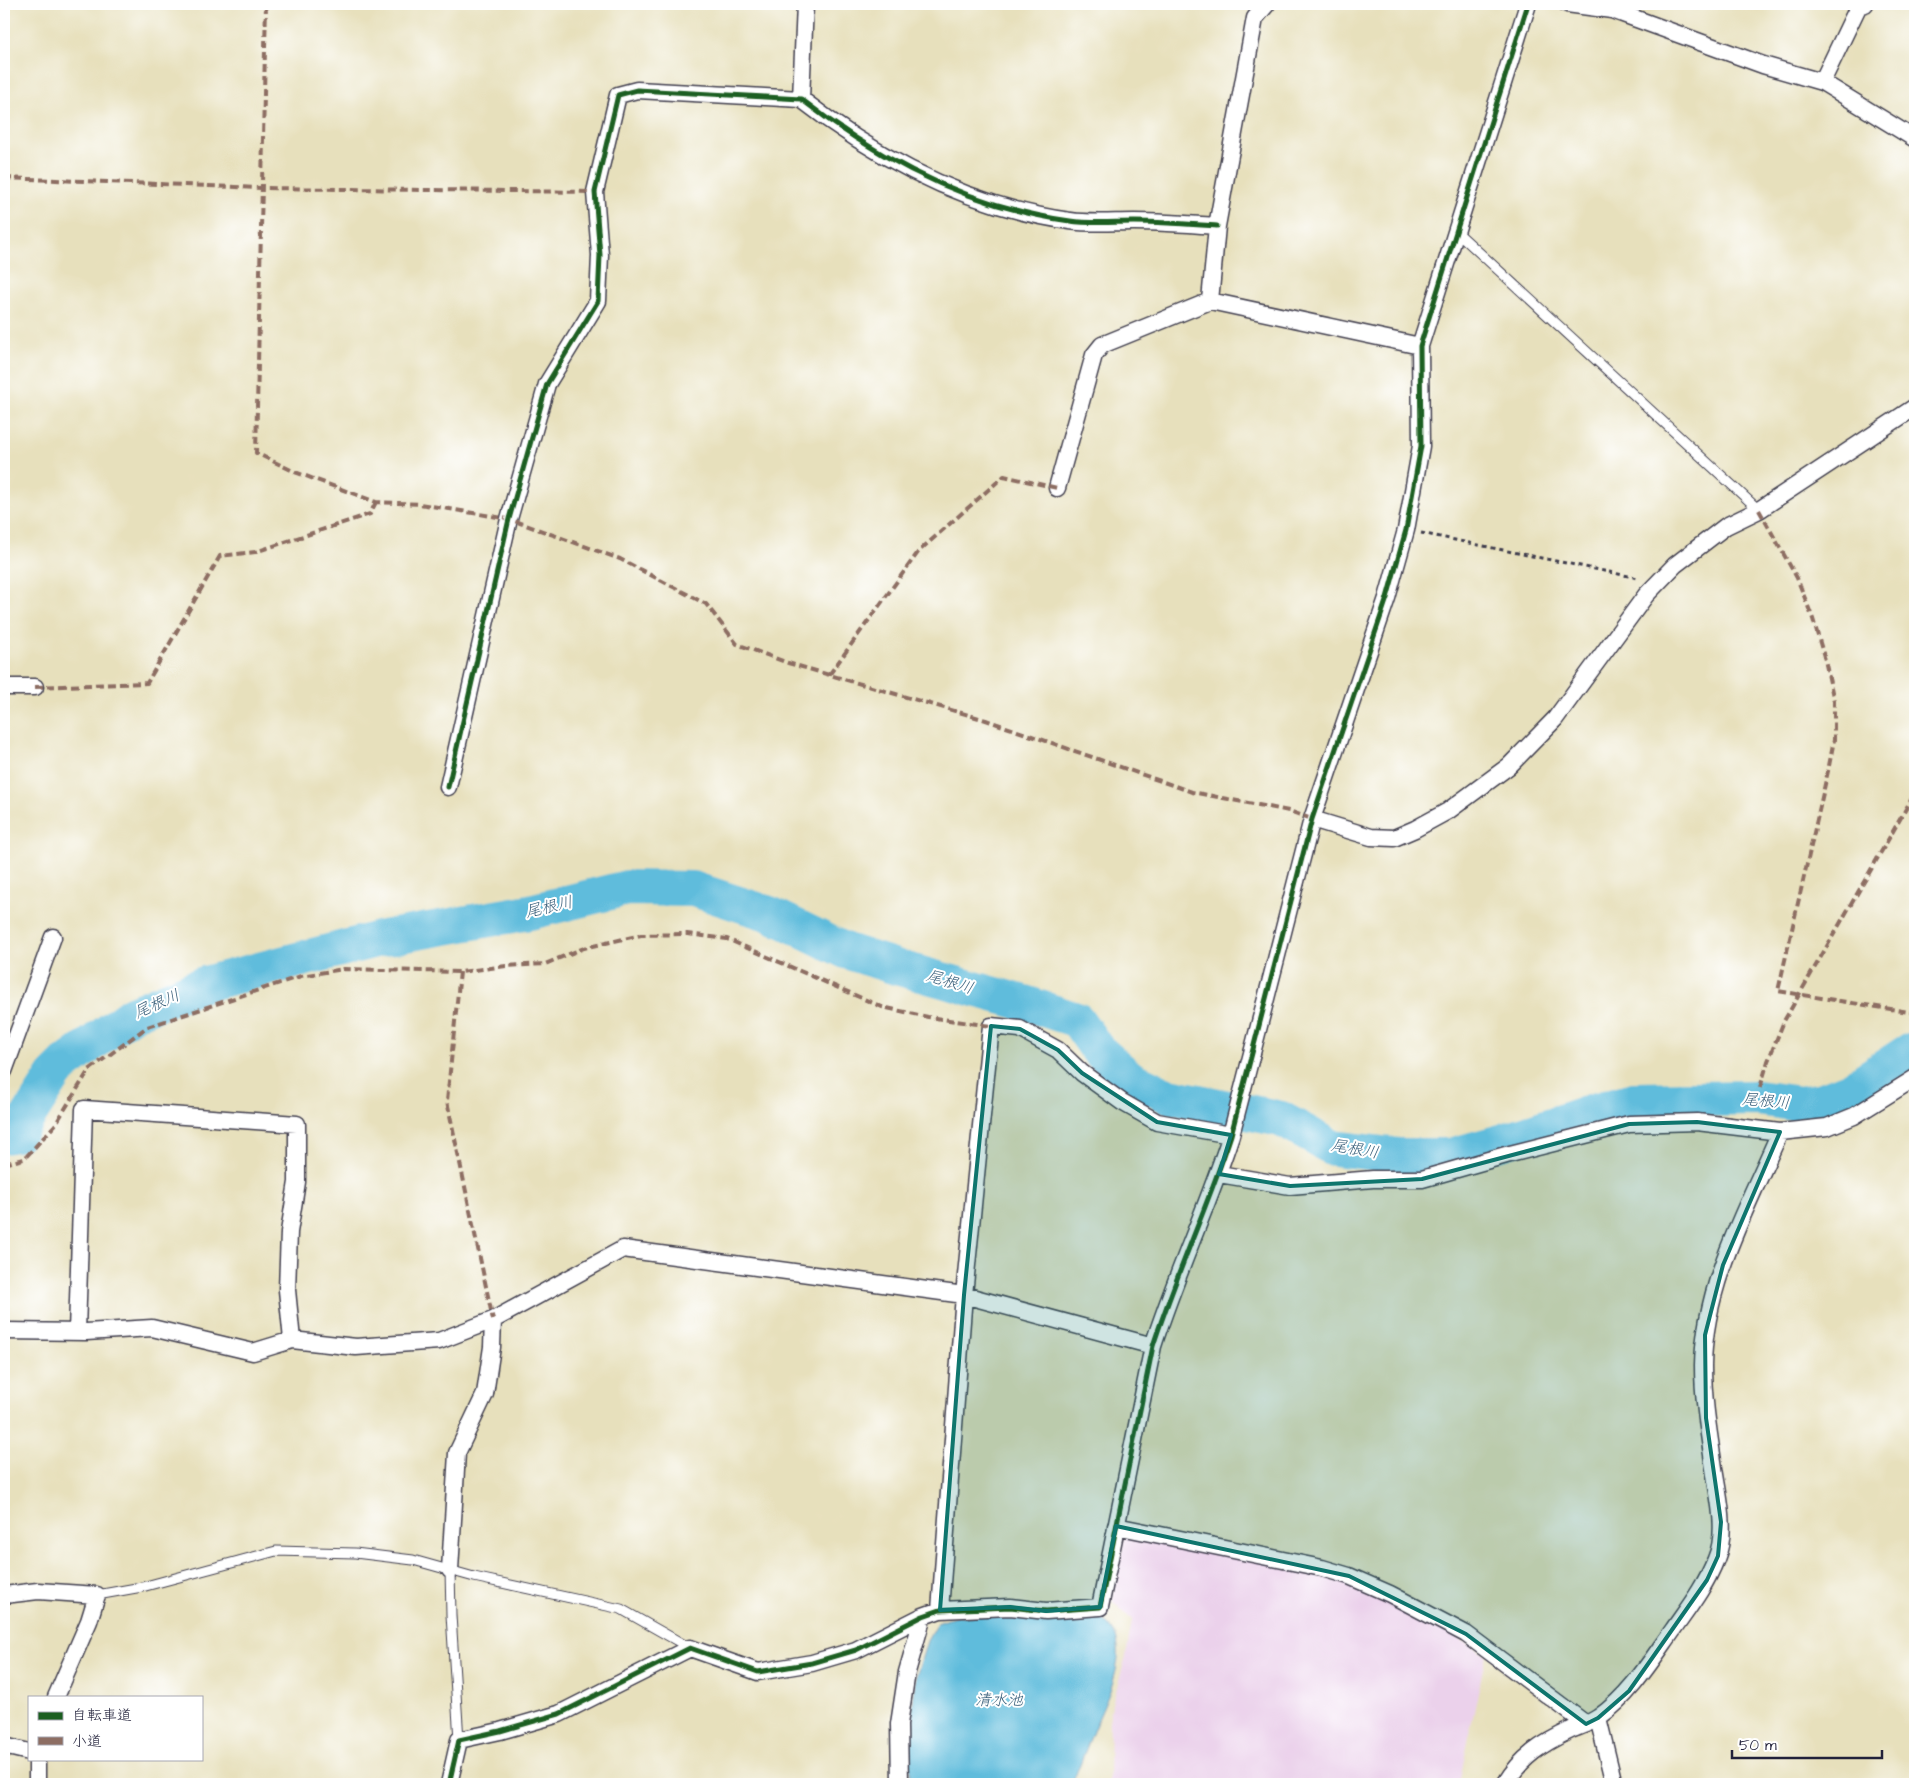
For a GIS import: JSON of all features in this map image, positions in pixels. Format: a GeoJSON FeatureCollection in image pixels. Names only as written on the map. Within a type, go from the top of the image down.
{"type":"FeatureCollection","features":[{"type":"Feature","properties":{"kind":"street"},"geometry":{"type":"LineString","coordinates":[[801,99],[805,4]]}},
{"type":"Feature","properties":{"kind":"street"},"geometry":{"type":"LineString","coordinates":[[1210,301],[1217,226],[1255,18],[1266,4]]}},
{"type":"Feature","properties":{"kind":"street"},"geometry":{"type":"LineString","coordinates":[[449,1784],[459,1740],[500,1731],[559,1714],[690,1648],[758,1672],[812,1663],[856,1650],[923,1616],[940,1610],[1010,1607],[1046,1611],[1100,1607],[1153,1346],[1167,1304],[1219,1174],[1233,1128],[1312,819],[1387,598],[1406,530],[1421,446],[1420,346],[1528,4]]}},
{"type":"Feature","properties":{"kind":"street"},"geometry":{"type":"LineString","coordinates":[[1567,4],[1612,10],[1763,64],[1822,82],[1915,139]]}},
{"type":"Feature","properties":{"kind":"street"},"geometry":{"type":"LineString","coordinates":[[1822,82],[1859,5],[1865,4]]}},
{"type":"Feature","properties":{"kind":"street"},"geometry":{"type":"LineString","coordinates":[[448,788],[509,519],[547,384],[598,301],[600,255],[595,192],[618,95],[637,90],[801,99],[821,115],[871,147],[934,182],[999,207],[1071,222],[1164,222],[1217,226]]}},
{"type":"Feature","properties":{"kind":"street"},"geometry":{"type":"LineString","coordinates":[[1057,488],[1094,355],[1102,345],[1210,301],[1420,346]]}},
{"type":"Feature","properties":{"kind":"street"},"geometry":{"type":"LineString","coordinates":[[1312,819],[1371,837],[1394,838],[1448,811],[1509,766],[1556,719],[1646,595],[1675,565],[1726,526],[1759,510],[1915,407]]}},
{"type":"Feature","properties":{"kind":"street"},"geometry":{"type":"LineString","coordinates":[[4,687],[36,687]]}},
{"type":"Feature","properties":{"kind":"street"},"geometry":{"type":"LineString","coordinates":[[4,1071],[53,937]]}},
{"type":"Feature","properties":{"kind":"street"},"geometry":{"type":"LineString","coordinates":[[940,1610],[964,1295],[991,1026],[1020,1029],[1058,1050],[1082,1074],[1122,1102],[1157,1122],[1233,1128]]}},
{"type":"Feature","properties":{"kind":"street"},"geometry":{"type":"LineString","coordinates":[[1219,1174],[1290,1186],[1373,1179],[1422,1179],[1506,1155],[1629,1124],[1697,1122],[1780,1132],[1827,1128],[1854,1116],[1915,1078]]}},
{"type":"Feature","properties":{"kind":"street"},"geometry":{"type":"LineString","coordinates":[[77,1332],[84,1110],[297,1124],[297,1182],[289,1232],[287,1290],[292,1340]]}},
{"type":"Feature","properties":{"kind":"street"},"geometry":{"type":"LineString","coordinates":[[1505,1784],[1526,1756],[1548,1740],[1592,1721],[1629,1691],[1707,1580],[1718,1556],[1721,1541],[1721,1522],[1706,1418],[1703,1367],[1705,1335],[1711,1304],[1723,1265],[1780,1132]]}},
{"type":"Feature","properties":{"kind":"street"},"geometry":{"type":"LineString","coordinates":[[4,1331],[77,1332],[152,1328],[253,1352],[292,1340],[356,1347],[439,1341],[493,1320],[623,1249],[964,1295],[1153,1346]]}},
{"type":"Feature","properties":{"kind":"street"},"geometry":{"type":"LineString","coordinates":[[450,1570],[457,1453],[485,1394],[492,1347],[493,1320]]}},
{"type":"Feature","properties":{"kind":"street"},"geometry":{"type":"LineString","coordinates":[[1116,1526],[1322,1568],[1358,1580],[1390,1594],[1466,1634],[1592,1721],[1614,1784]]}},
{"type":"Feature","properties":{"kind":"street"},"geometry":{"type":"LineString","coordinates":[[4,1595],[38,1591],[97,1595],[89,1621],[56,1696]]}},
{"type":"Feature","properties":{"kind":"street"},"geometry":{"type":"LineString","coordinates":[[900,1784],[898,1724],[907,1672],[923,1616]]}},
{"type":"Feature","properties":{"kind":"street"},"geometry":{"type":"LineString","coordinates":[[4,1746],[28,1752]]}},
{"type":"Feature","properties":{"kind":"street"},"geometry":{"type":"LineString","coordinates":[[36,1760],[37,1784]]}},
{"type":"Feature","properties":{"kind":"lane"},"geometry":{"type":"LineString","coordinates":[[1457,232],[1759,510]]}},
{"type":"Feature","properties":{"kind":"lane"},"geometry":{"type":"LineString","coordinates":[[97,1595],[142,1587],[276,1551],[355,1553],[413,1560],[474,1577],[621,1609],[690,1648]]}},
{"type":"Feature","properties":{"kind":"lane"},"geometry":{"type":"LineString","coordinates":[[450,1570],[459,1740]]}},
{"type":"Feature","properties":{"kind":"path"},"geometry":{"type":"LineString","coordinates":[[1406,530],[1658,582]]}},
{"type":"Feature","properties":{"kind":"highlighted area"},"geometry":{"type":"Polygon","coordinates":[[[991,1026],[1020,1029],[1058,1050],[1082,1073],[1157,1122],[1231,1135],[1219,1174],[1290,1186],[1422,1179],[1629,1124],[1697,1122],[1780,1132],[1723,1265],[1705,1335],[1706,1418],[1721,1522],[1718,1556],[1707,1580],[1652,1660],[1629,1691],[1598,1718],[1586,1724],[1466,1634],[1349,1576],[1116,1526],[1100,1607],[1046,1611],[1010,1607],[940,1610],[964,1295],[991,1026]]]}},
{"type":"Feature","properties":{"kind":"shaded area"},"geometry":{"type":"Polygon","coordinates":[[[1125,1534],[1321,1573],[1387,1598],[1486,1654],[1459,1784],[1109,1784],[1110,1711],[1126,1656],[1132,1620],[1112,1601],[1125,1534]]]}},
{"type":"Feature","properties":{"kind":"water","name":"清水池"},"geometry":{"type":"Polygon","coordinates":[[[1092,1614],[1107,1623],[1115,1634],[1118,1648],[1117,1664],[1108,1696],[1072,1784],[912,1784],[910,1778],[910,1724],[917,1674],[927,1641],[937,1623],[957,1616],[1092,1614]]]}},
{"type":"Feature","properties":{"kind":"waterway","name":"尾根川"},"geometry":{"type":"LineString","coordinates":[[4,1136],[17,1134],[56,1073],[66,1063],[132,1014],[201,985],[383,938],[530,912],[627,888],[693,889],[770,914],[846,951],[1077,1020],[1098,1050],[1130,1078],[1169,1096],[1281,1119],[1333,1148],[1400,1156],[1450,1156],[1633,1100],[1757,1098],[1800,1104],[1823,1100],[1851,1089],[1915,1049]]}},
{"type":"Feature","properties":{"kind":"marked path"},"geometry":{"type":"LineString","coordinates":[[266,4],[256,453],[295,472],[376,502],[420,504],[509,519],[620,559],[706,604],[737,644],[788,663],[986,720],[1192,792],[1289,811],[1312,819]]}},
{"type":"Feature","properties":{"kind":"marked path"},"geometry":{"type":"LineString","coordinates":[[4,178],[261,188],[595,192]]}},
{"type":"Feature","properties":{"kind":"marked path"},"geometry":{"type":"LineString","coordinates":[[829,675],[919,551],[1004,476],[1057,488]]}},
{"type":"Feature","properties":{"kind":"marked path"},"geometry":{"type":"LineString","coordinates":[[35,687],[147,683],[220,556],[255,552],[370,514],[376,502]]}},
{"type":"Feature","properties":{"kind":"marked path"},"geometry":{"type":"LineString","coordinates":[[1759,510],[1797,578],[1813,619],[1834,701],[1834,740],[1778,991],[1915,1013]]}},
{"type":"Feature","properties":{"kind":"marked path"},"geometry":{"type":"LineString","coordinates":[[1760,1088],[1768,1061],[1784,1021],[1915,793]]}},
{"type":"Feature","properties":{"kind":"marked path"},"geometry":{"type":"LineString","coordinates":[[4,1164],[24,1159],[55,1125],[89,1070],[147,1027],[301,976],[344,969],[460,972],[506,966],[545,964],[584,948],[641,935],[687,934],[727,939],[882,1007],[928,1017],[991,1026]]}},
{"type":"Feature","properties":{"kind":"marked path"},"geometry":{"type":"LineString","coordinates":[[460,972],[447,1101],[493,1320]]}},
{"type":"Feature","properties":{"kind":"cycle path"},"geometry":{"type":"LineString","coordinates":[[449,1784],[459,1740],[500,1731],[559,1714],[690,1648],[758,1672],[812,1663],[856,1650],[923,1616],[940,1610],[1010,1607],[1046,1611],[1100,1607],[1153,1346],[1231,1135],[1312,819],[1387,598],[1406,530],[1421,446],[1420,346],[1528,4]]}},
{"type":"Feature","properties":{"kind":"cycle path"},"geometry":{"type":"LineString","coordinates":[[448,787],[509,519],[547,384],[598,301],[600,255],[595,192],[618,95],[637,90],[801,99],[862,142],[894,161],[927,178],[997,205],[1078,222],[1155,222],[1217,226]]}}]}
